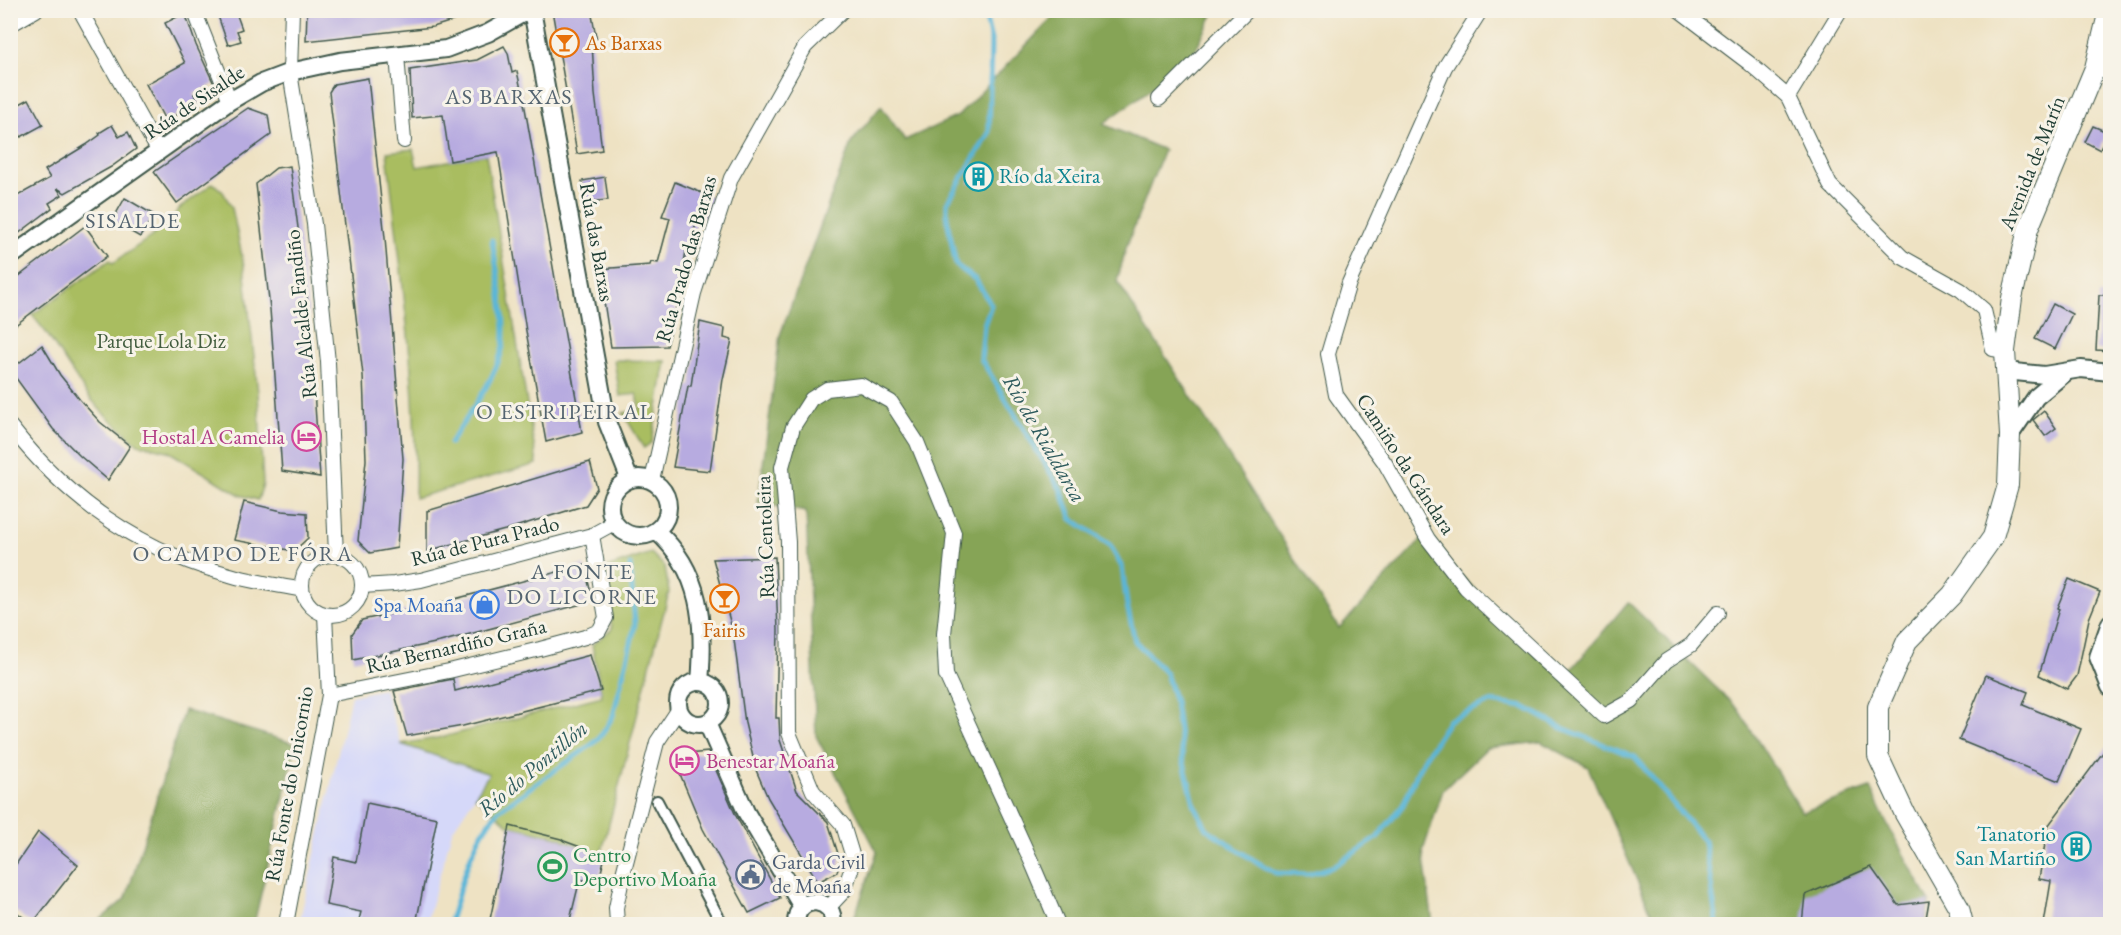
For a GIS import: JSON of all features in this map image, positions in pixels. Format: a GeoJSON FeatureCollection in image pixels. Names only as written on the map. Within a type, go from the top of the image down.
{"type":"FeatureCollection","features":[{"type":"Feature","properties":{"kind":"main road","name":"Avenida de Marín"},"geometry":{"type":"LineString","coordinates":[[1963,924],[1959,908],[1905,813],[1878,756],[1878,707],[1907,641],[1952,595],[1993,537],[2008,485],[2010,435],[2023,397],[2006,371],[2005,351],[2012,298],[2028,229],[2103,70],[2109,10]]}},
{"type":"Feature","properties":{"kind":"street"},"geometry":{"type":"LineString","coordinates":[[10,25],[36,10]]}},
{"type":"Feature","properties":{"kind":"street"},"geometry":{"type":"LineString","coordinates":[[80,10],[159,152]]}},
{"type":"Feature","properties":{"kind":"street"},"geometry":{"type":"LineString","coordinates":[[194,10],[230,101]]}},
{"type":"Feature","properties":{"kind":"street","name":"Rúa Alcalde Fandiño"},"geometry":{"type":"LineString","coordinates":[[292,10],[290,72],[314,224],[326,337],[332,425],[336,555]]}},
{"type":"Feature","properties":{"kind":"street","name":"Rúa de Sisalde"},"geometry":{"type":"LineString","coordinates":[[10,257],[230,101],[261,83],[290,72],[340,62],[446,49],[488,33],[531,10]]}},
{"type":"Feature","properties":{"kind":"street","name":"Rúa das Barxas"},"geometry":{"type":"LineString","coordinates":[[531,10],[607,422],[629,478]]}},
{"type":"Feature","properties":{"kind":"street","name":"Rúa Prado das Barxas"},"geometry":{"type":"LineString","coordinates":[[652,480],[694,293],[731,178],[805,47],[843,10]]}},
{"type":"Feature","properties":{"kind":"street"},"geometry":{"type":"LineString","coordinates":[[1159,99],[1248,10]]}},
{"type":"Feature","properties":{"kind":"street","name":"Camiño da Gándara"},"geometry":{"type":"LineString","coordinates":[[1481,10],[1444,67],[1349,283],[1328,354],[1336,395],[1384,463],[1428,539],[1466,588],[1604,716],[1631,701],[1666,661],[1691,645],[1718,613]]}},
{"type":"Feature","properties":{"kind":"street"},"geometry":{"type":"LineString","coordinates":[[1679,10],[1749,63],[1788,97],[1830,184],[1902,256],[1961,290],[1984,310],[1994,349],[2005,351]]}},
{"type":"Feature","properties":{"kind":"street"},"geometry":{"type":"LineString","coordinates":[[1788,97],[1841,10]]}},
{"type":"Feature","properties":{"kind":"street"},"geometry":{"type":"LineString","coordinates":[[397,55],[404,141]]}},
{"type":"Feature","properties":{"kind":"street"},"geometry":{"type":"LineString","coordinates":[[2006,371],[2043,375],[2081,369],[2110,372]]}},
{"type":"Feature","properties":{"kind":"street"},"geometry":{"type":"LineString","coordinates":[[2023,397],[2066,373]]}},
{"type":"Feature","properties":{"kind":"street"},"geometry":{"type":"LineString","coordinates":[[2010,435],[2023,397],[2030,392],[2031,385],[2027,374]]}},
{"type":"Feature","properties":{"kind":"street","name":"Rúa Centoleira"},"geometry":{"type":"LineString","coordinates":[[828,908],[844,891],[854,861],[843,825],[813,791],[789,734],[788,542],[782,467],[793,428],[812,399],[826,389],[861,385],[891,402],[917,442],[954,533],[944,634],[946,675],[1058,924]]}},
{"type":"Feature","properties":{"kind":"street"},"geometry":{"type":"LineString","coordinates":[[10,426],[48,471],[94,510],[122,529],[186,561],[231,576],[302,590]]}},
{"type":"Feature","properties":{"kind":"street"},"geometry":{"type":"LineString","coordinates":[[644,477],[652,480],[666,494],[669,504],[668,514],[656,531],[647,535],[629,534],[614,523],[610,513],[609,502],[613,492],[629,478],[644,477]]}},
{"type":"Feature","properties":{"kind":"street","name":"Rúa de Pura Prado"},"geometry":{"type":"LineString","coordinates":[[362,586],[421,580],[591,535],[614,523]]}},
{"type":"Feature","properties":{"kind":"street"},"geometry":{"type":"LineString","coordinates":[[656,531],[672,545],[688,573],[698,598],[703,644],[700,682]]}},
{"type":"Feature","properties":{"kind":"street","name":"Rúa Bernardiño Graña"},"geometry":{"type":"LineString","coordinates":[[329,695],[461,668],[551,646],[599,631],[606,618],[591,535]]}},
{"type":"Feature","properties":{"kind":"street"},"geometry":{"type":"LineString","coordinates":[[326,555],[336,555],[352,562],[358,569],[362,586],[361,594],[351,609],[343,613],[326,615],[310,606],[302,590],[304,571],[310,564],[326,555]]}},
{"type":"Feature","properties":{"kind":"street","name":"Rúa Fonte do Unicornio"},"geometry":{"type":"LineString","coordinates":[[286,924],[329,695],[326,615]]}},
{"type":"Feature","properties":{"kind":"street"},"geometry":{"type":"LineString","coordinates":[[2110,623],[2098,657],[2110,687]]}},
{"type":"Feature","properties":{"kind":"street"},"geometry":{"type":"LineString","coordinates":[[693,682],[700,682],[713,686],[720,697],[720,710],[717,716],[706,723],[693,724],[679,710],[678,703],[682,690],[693,682]]}},
{"type":"Feature","properties":{"kind":"street"},"geometry":{"type":"LineString","coordinates":[[617,924],[616,908],[623,874],[657,742],[679,710]]}},
{"type":"Feature","properties":{"kind":"street"},"geometry":{"type":"LineString","coordinates":[[706,723],[746,812],[802,907]]}},
{"type":"Feature","properties":{"kind":"street"},"geometry":{"type":"LineString","coordinates":[[657,801],[722,924]]}},
{"type":"Feature","properties":{"kind":"street"},"geometry":{"type":"LineString","coordinates":[[796,924],[796,915],[810,902],[820,903],[828,908],[833,919],[832,924]]}},
{"type":"Feature","properties":{"kind":"shaded area"},"geometry":{"type":"Polygon","coordinates":[[[384,689],[401,744],[490,774],[452,831],[426,924],[299,924],[351,696],[384,689]]]}},
{"type":"Feature","properties":{"kind":"green space"},"geometry":{"type":"Polygon","coordinates":[[[1059,11],[1215,11],[1190,60],[1103,124],[1164,150],[1127,245],[1117,281],[1339,628],[1422,539],[1566,676],[1628,602],[1738,709],[1802,812],[1870,788],[1929,901],[1925,924],[1656,924],[1588,767],[1541,742],[1487,748],[1443,790],[1423,851],[1433,924],[852,924],[877,852],[816,736],[806,512],[758,503],[780,335],[851,143],[881,106],[905,140],[958,116],[1059,11]]]}},
{"type":"Feature","properties":{"kind":"green space"},"geometry":{"type":"Polygon","coordinates":[[[413,149],[417,167],[486,154],[537,464],[415,498],[411,368],[387,152],[413,149]]]}},
{"type":"Feature","properties":{"kind":"green space","name":"Parque Lola Diz"},"geometry":{"type":"Polygon","coordinates":[[[213,183],[223,192],[232,208],[244,266],[258,393],[263,484],[258,500],[240,495],[168,451],[138,444],[102,412],[86,393],[32,315],[110,260],[113,263],[152,236],[168,223],[180,208],[213,183]]]}},
{"type":"Feature","properties":{"kind":"green space"},"geometry":{"type":"Polygon","coordinates":[[[614,360],[666,361],[652,442],[644,448],[623,413],[640,410],[637,394],[620,396],[614,360]]]}},
{"type":"Feature","properties":{"kind":"green space"},"geometry":{"type":"Polygon","coordinates":[[[651,553],[665,567],[669,592],[601,855],[561,838],[510,826],[475,796],[489,774],[401,744],[443,737],[602,696],[592,645],[612,629],[606,568],[651,553]]]}},
{"type":"Feature","properties":{"kind":"green space"},"geometry":{"type":"Polygon","coordinates":[[[184,710],[296,744],[254,924],[95,924],[126,898],[184,710]]]}},
{"type":"Feature","properties":{"kind":"building"},"geometry":{"type":"Polygon","coordinates":[[[235,10],[242,29],[237,31],[241,41],[228,45],[217,13],[235,10]]]}},
{"type":"Feature","properties":{"kind":"building"},"geometry":{"type":"Polygon","coordinates":[[[307,10],[475,10],[475,14],[433,27],[306,41],[307,10]]]}},
{"type":"Feature","properties":{"kind":"building"},"geometry":{"type":"Polygon","coordinates":[[[552,10],[591,10],[597,42],[592,43],[602,150],[577,154],[552,10]]]}},
{"type":"Feature","properties":{"kind":"building"},"geometry":{"type":"Polygon","coordinates":[[[185,13],[196,45],[214,84],[194,94],[200,104],[184,116],[182,111],[166,122],[146,84],[185,63],[165,23],[185,13]]]}},
{"type":"Feature","properties":{"kind":"building"},"geometry":{"type":"Polygon","coordinates":[[[504,46],[508,53],[512,73],[517,71],[525,108],[582,432],[546,442],[498,152],[450,161],[443,115],[412,118],[410,70],[477,60],[504,46]]]}},
{"type":"Feature","properties":{"kind":"building"},"geometry":{"type":"Polygon","coordinates":[[[368,78],[385,238],[403,459],[397,548],[370,553],[358,541],[366,460],[363,375],[329,92],[334,84],[368,78]]]}},
{"type":"Feature","properties":{"kind":"building"},"geometry":{"type":"Polygon","coordinates":[[[29,99],[43,125],[21,137],[10,118],[10,109],[29,99]]]}},
{"type":"Feature","properties":{"kind":"building"},"geometry":{"type":"Polygon","coordinates":[[[248,108],[268,115],[271,135],[177,203],[154,172],[248,108]]]}},
{"type":"Feature","properties":{"kind":"building"},"geometry":{"type":"Polygon","coordinates":[[[112,125],[119,137],[128,132],[136,149],[111,167],[65,193],[57,188],[62,195],[49,203],[52,208],[10,240],[10,200],[50,178],[45,170],[86,145],[112,125]]]}},
{"type":"Feature","properties":{"kind":"building"},"geometry":{"type":"Polygon","coordinates":[[[2093,126],[2107,132],[2100,150],[2085,142],[2093,126]]]}},
{"type":"Feature","properties":{"kind":"building"},"geometry":{"type":"Polygon","coordinates":[[[290,166],[308,305],[320,477],[282,471],[270,309],[256,184],[276,168],[290,166]]]}},
{"type":"Feature","properties":{"kind":"building","name":"Río da Xeira"},"geometry":{"type":"Polygon","coordinates":[[[973,166],[986,169],[982,187],[969,183],[973,166]]]}},
{"type":"Feature","properties":{"kind":"building"},"geometry":{"type":"Polygon","coordinates":[[[605,177],[608,200],[586,202],[582,181],[605,177]]]}},
{"type":"Feature","properties":{"kind":"building"},"geometry":{"type":"Polygon","coordinates":[[[675,182],[712,197],[701,223],[696,223],[689,251],[686,251],[667,346],[611,347],[599,269],[658,263],[670,218],[662,216],[675,182]]]}},
{"type":"Feature","properties":{"kind":"building"},"geometry":{"type":"Polygon","coordinates":[[[125,198],[154,215],[140,237],[112,221],[125,198]]]}},
{"type":"Feature","properties":{"kind":"building"},"geometry":{"type":"Polygon","coordinates":[[[85,226],[107,256],[10,329],[10,283],[85,226]]]}},
{"type":"Feature","properties":{"kind":"building"},"geometry":{"type":"Polygon","coordinates":[[[2099,295],[2110,295],[2110,351],[2096,350],[2099,295]]]}},
{"type":"Feature","properties":{"kind":"building"},"geometry":{"type":"Polygon","coordinates":[[[2053,304],[2072,314],[2055,349],[2035,339],[2053,304]]]}},
{"type":"Feature","properties":{"kind":"building"},"geometry":{"type":"Polygon","coordinates":[[[700,322],[725,328],[724,338],[732,340],[723,379],[710,471],[673,467],[688,386],[691,386],[700,322]]]}},
{"type":"Feature","properties":{"kind":"building"},"geometry":{"type":"Polygon","coordinates":[[[42,345],[60,375],[80,400],[100,422],[130,446],[108,480],[53,429],[10,370],[42,345]]]}},
{"type":"Feature","properties":{"kind":"building"},"geometry":{"type":"Polygon","coordinates":[[[2044,411],[2056,428],[2045,436],[2033,420],[2044,411]]]}},
{"type":"Feature","properties":{"kind":"building"},"geometry":{"type":"Polygon","coordinates":[[[590,462],[597,488],[586,505],[427,551],[427,511],[590,462]]]}},
{"type":"Feature","properties":{"kind":"building"},"geometry":{"type":"Polygon","coordinates":[[[244,502],[282,511],[307,513],[308,538],[294,551],[234,540],[244,502]]]}},
{"type":"Feature","properties":{"kind":"building"},"geometry":{"type":"Polygon","coordinates":[[[775,557],[778,630],[776,718],[779,718],[780,740],[797,791],[828,822],[840,860],[837,872],[818,882],[768,798],[756,770],[745,723],[733,632],[713,559],[775,557]]]}},
{"type":"Feature","properties":{"kind":"building"},"geometry":{"type":"Polygon","coordinates":[[[584,565],[593,601],[440,642],[353,660],[352,634],[362,620],[432,605],[584,565]]]}},
{"type":"Feature","properties":{"kind":"building"},"geometry":{"type":"Polygon","coordinates":[[[2069,579],[2100,592],[2089,619],[2077,676],[2067,689],[2039,675],[2059,609],[2057,608],[2069,579]]]}},
{"type":"Feature","properties":{"kind":"building"},"geometry":{"type":"Polygon","coordinates":[[[590,655],[601,691],[463,726],[407,736],[394,691],[453,679],[455,691],[590,655]]]}},
{"type":"Feature","properties":{"kind":"building"},"geometry":{"type":"Polygon","coordinates":[[[1986,675],[2028,692],[2023,705],[2081,729],[2059,781],[1959,740],[1986,675]]]}},
{"type":"Feature","properties":{"kind":"building","name":"Tanatorio San Martiño"},"geometry":{"type":"Polygon","coordinates":[[[2110,743],[2110,924],[2044,924],[2051,881],[2039,879],[2048,826],[2110,743]]]}},
{"type":"Feature","properties":{"kind":"building"},"geometry":{"type":"Polygon","coordinates":[[[708,752],[736,816],[780,898],[749,913],[703,829],[680,774],[687,754],[708,752]]]}},
{"type":"Feature","properties":{"kind":"building"},"geometry":{"type":"Polygon","coordinates":[[[367,803],[437,818],[416,924],[358,924],[361,912],[326,905],[334,857],[356,862],[367,803]]]}},
{"type":"Feature","properties":{"kind":"building","name":"Centro Deportivo Moaña"},"geometry":{"type":"Polygon","coordinates":[[[510,826],[561,839],[605,856],[598,884],[580,879],[569,924],[489,924],[510,826]]]}},
{"type":"Feature","properties":{"kind":"building"},"geometry":{"type":"Polygon","coordinates":[[[38,832],[78,865],[32,924],[10,907],[10,873],[38,832]]]}},
{"type":"Feature","properties":{"kind":"building"},"geometry":{"type":"Polygon","coordinates":[[[1871,867],[1898,905],[1929,901],[1925,924],[1802,924],[1805,895],[1871,867]]]}},
{"type":"Feature","properties":{"kind":"waterway","name":"Río de Rialdarca"},"geometry":{"type":"LineString","coordinates":[[984,10],[991,40],[989,133],[947,203],[947,218],[956,265],[976,280],[991,305],[984,325],[981,359],[1061,490],[1072,519],[1110,545],[1122,567],[1135,641],[1166,673],[1175,702],[1183,759],[1195,807],[1207,829],[1276,873],[1309,874],[1332,867],[1377,838],[1403,805],[1422,762],[1449,720],[1491,702],[1524,707],[1560,727],[1635,757],[1704,841],[1717,924]]}},
{"type":"Feature","properties":{"kind":"waterway"},"geometry":{"type":"LineString","coordinates":[[450,443],[493,375],[502,350],[503,312],[492,240]]}},
{"type":"Feature","properties":{"kind":"waterway","name":"Río do Pontillón"},"geometry":{"type":"LineString","coordinates":[[449,924],[468,864],[489,822],[499,810],[594,743],[613,716],[635,624],[630,565]]}},
{"type":"Feature","properties":{"kind":"place","name":"As Barxas"},"geometry":{"type":"Point","coordinates":[564,43]}},
{"type":"Feature","properties":{"kind":"place","name":"Río da Xeira"},"geometry":{"type":"Point","coordinates":[978,176]}},
{"type":"Feature","properties":{"kind":"place","name":"Hostal A Camelia"},"geometry":{"type":"Point","coordinates":[306,437]}},
{"type":"Feature","properties":{"kind":"place","name":"Fairis"},"geometry":{"type":"Point","coordinates":[724,599]}},
{"type":"Feature","properties":{"kind":"place","name":"Spa Moaña"},"geometry":{"type":"Point","coordinates":[484,605]}},
{"type":"Feature","properties":{"kind":"place","name":"Benestar Moaña"},"geometry":{"type":"Point","coordinates":[685,761]}},
{"type":"Feature","properties":{"kind":"place","name":"Tanatorio San Martiño"},"geometry":{"type":"Point","coordinates":[2077,846]}},
{"type":"Feature","properties":{"kind":"place","name":"Centro Deportivo Moaña"},"geometry":{"type":"Point","coordinates":[552,867]}},
{"type":"Feature","properties":{"kind":"place","name":"Garda Civil de Moaña"},"geometry":{"type":"Point","coordinates":[751,874]}},
{"type":"Feature","properties":{"kind":"district","name":"AS BARXAS"},"geometry":{"type":"Point","coordinates":[509,96]}},
{"type":"Feature","properties":{"kind":"district","name":"SISALDE"},"geometry":{"type":"Point","coordinates":[133,220]}},
{"type":"Feature","properties":{"kind":"district","name":"O ESTRIPEIRAL"},"geometry":{"type":"Point","coordinates":[565,411]}},
{"type":"Feature","properties":{"kind":"district","name":"O CAMPO DE FÓRA"},"geometry":{"type":"Point","coordinates":[243,553]}},
{"type":"Feature","properties":{"kind":"district","name":"A FONTE DO LICORNE"},"geometry":{"type":"Point","coordinates":[582,584]}}]}
